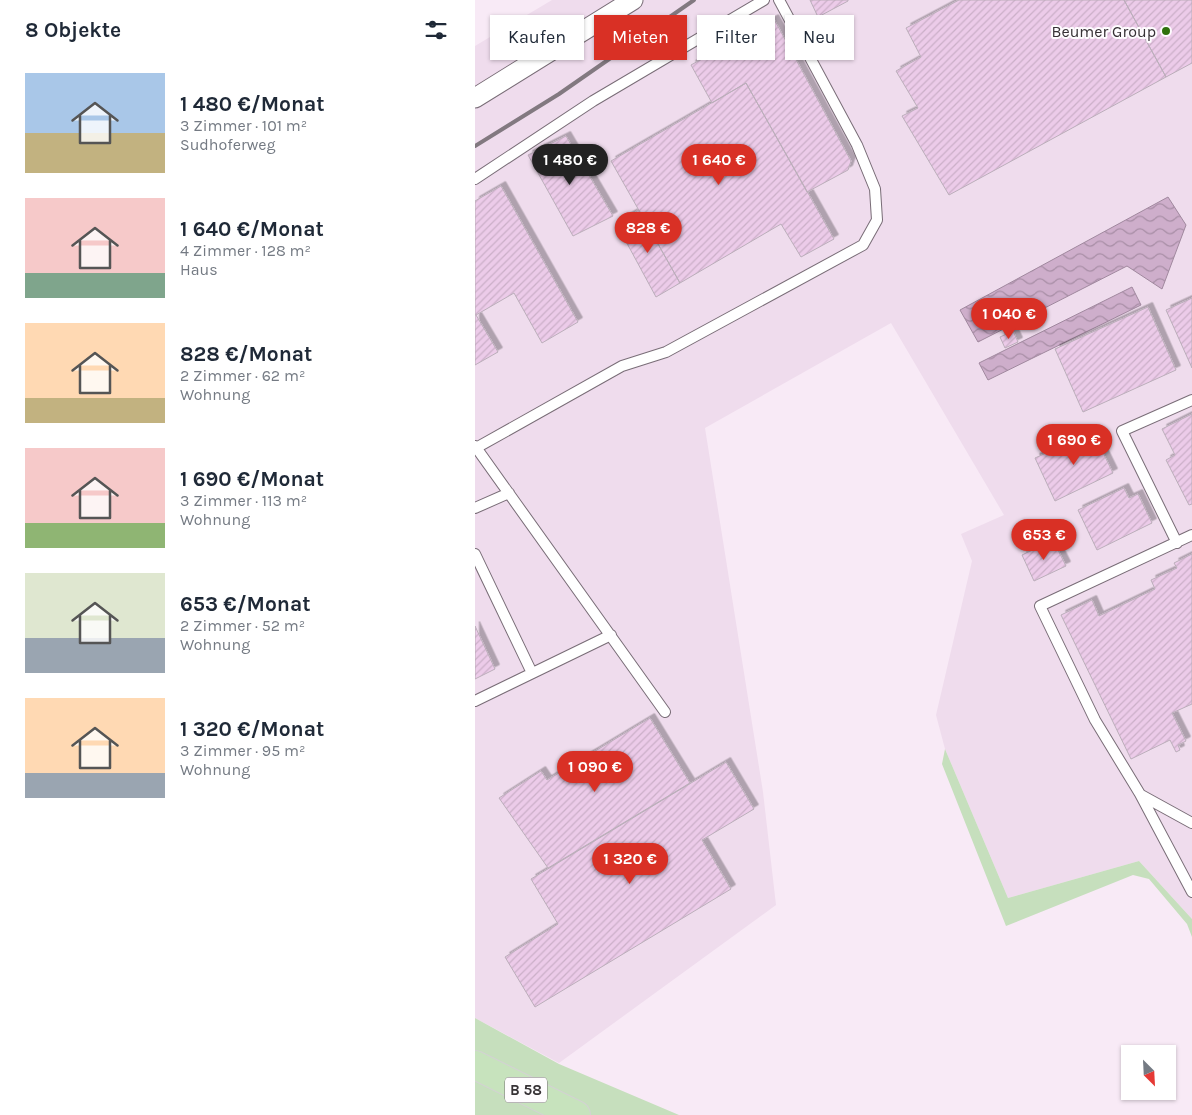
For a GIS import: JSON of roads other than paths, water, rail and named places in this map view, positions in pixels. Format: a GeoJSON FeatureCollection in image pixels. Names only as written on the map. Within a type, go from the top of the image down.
{"type":"FeatureCollection","features":[{"type":"Feature","properties":{"kind":"main road","name":"B 58"},"geometry":{"type":"LineString","coordinates":[[475,1065],[576,1115]]}},
{"type":"Feature","properties":{"kind":"street"},"geometry":{"type":"LineString","coordinates":[[475,98],[633,0]]}},
{"type":"Feature","properties":{"kind":"lane"},"geometry":{"type":"LineString","coordinates":[[475,179],[593,101],[764,0]]}},
{"type":"Feature","properties":{"kind":"lane"},"geometry":{"type":"LineString","coordinates":[[665,712],[476,447],[621,366],[666,352],[863,245],[877,220],[875,189],[857,144],[779,0]]}},
{"type":"Feature","properties":{"kind":"lane"},"geometry":{"type":"LineString","coordinates":[[1177,543],[1122,432],[1192,400]]}},
{"type":"Feature","properties":{"kind":"lane"},"geometry":{"type":"LineString","coordinates":[[475,508],[509,493]]}},
{"type":"Feature","properties":{"kind":"lane"},"geometry":{"type":"LineString","coordinates":[[1192,535],[1040,606],[1095,720],[1140,794],[1192,892]]}},
{"type":"Feature","properties":{"kind":"lane"},"geometry":{"type":"LineString","coordinates":[[475,554],[532,674]]}},
{"type":"Feature","properties":{"kind":"lane"},"geometry":{"type":"LineString","coordinates":[[475,701],[611,636]]}},
{"type":"Feature","properties":{"kind":"lane"},"geometry":{"type":"LineString","coordinates":[[1140,794],[1192,823]]}},
{"type":"Feature","properties":{"kind":"water"},"geometry":{"type":"Polygon","coordinates":[[[1168,197],[1186,225],[1162,289],[1127,266],[978,342],[960,310],[1168,197]]]}},
{"type":"Feature","properties":{"kind":"water"},"geometry":{"type":"Polygon","coordinates":[[[1132,287],[1141,305],[988,380],[979,363],[1132,287]]]}},
{"type":"Feature","properties":{"kind":"railway"},"geometry":{"type":"LineString","coordinates":[[475,146],[559,94],[694,0]]}},
{"type":"Feature","properties":{"kind":"place","name":"Beumer Group"},"geometry":{"type":"Point","coordinates":[1166,31]}}]}
